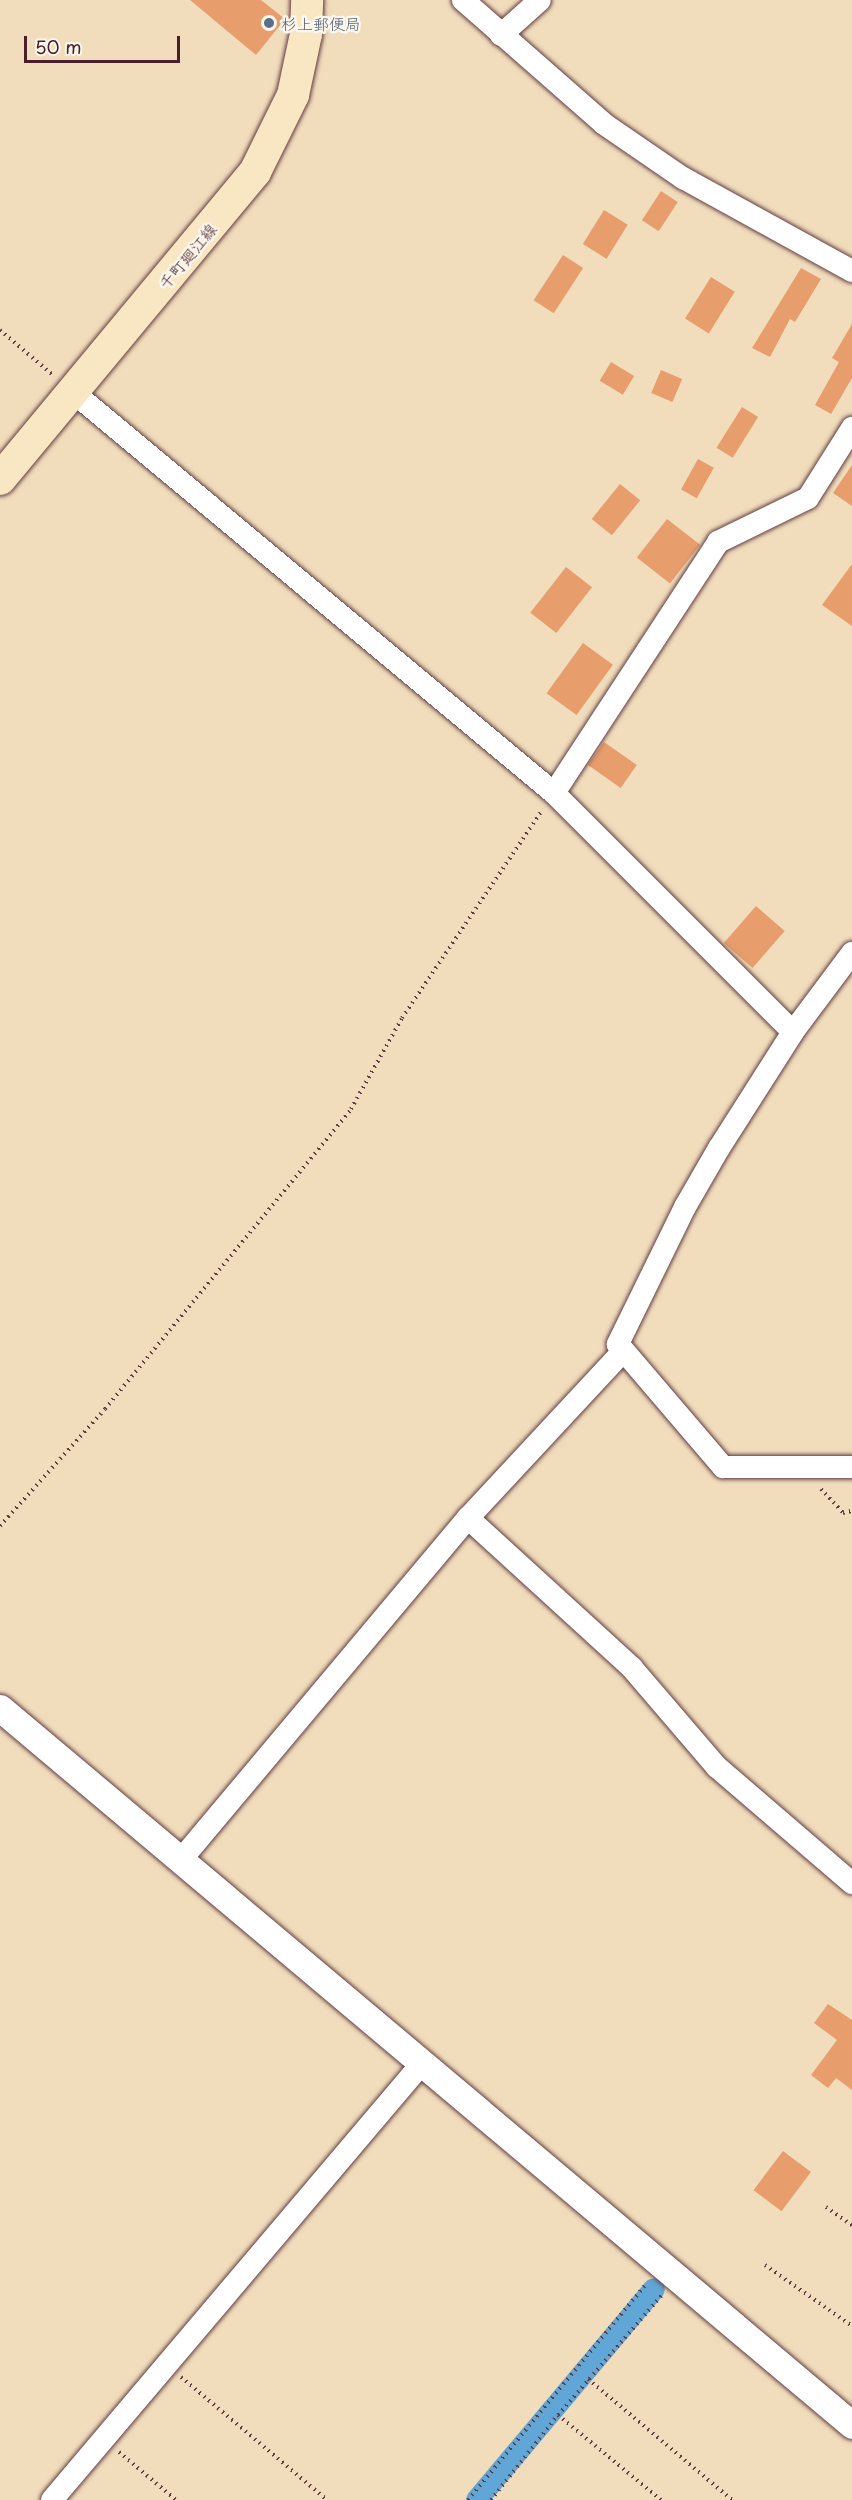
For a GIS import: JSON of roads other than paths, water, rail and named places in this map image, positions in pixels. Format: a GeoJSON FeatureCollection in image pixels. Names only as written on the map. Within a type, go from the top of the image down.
{"type":"FeatureCollection","features":[{"type":"Feature","properties":{"kind":"main road","name":"千町廻江線"},"geometry":{"type":"LineString","coordinates":[[0,479],[255,172],[293,95],[306,34],[307,0]]}},
{"type":"Feature","properties":{"kind":"street"},"geometry":{"type":"LineString","coordinates":[[463,0],[604,124],[683,178],[852,271]]}},
{"type":"Feature","properties":{"kind":"street"},"geometry":{"type":"LineString","coordinates":[[501,35],[540,0]]}},
{"type":"Feature","properties":{"kind":"street"},"geometry":{"type":"LineString","coordinates":[[73,392],[554,793],[793,1032]]}},
{"type":"Feature","properties":{"kind":"street"},"geometry":{"type":"LineString","coordinates":[[554,793],[718,542],[808,498],[852,428]]}},
{"type":"Feature","properties":{"kind":"street"},"geometry":{"type":"LineString","coordinates":[[852,953],[793,1032],[685,1207],[618,1344],[622,1352],[723,1467],[852,1467]]}},
{"type":"Feature","properties":{"kind":"street"},"geometry":{"type":"LineString","coordinates":[[180,1861],[468,1518],[622,1352]]}},
{"type":"Feature","properties":{"kind":"street"},"geometry":{"type":"LineString","coordinates":[[468,1518],[632,1668],[717,1767],[852,1882]]}},
{"type":"Feature","properties":{"kind":"street"},"geometry":{"type":"LineString","coordinates":[[0,1708],[852,2425]]}},
{"type":"Feature","properties":{"kind":"street"},"geometry":{"type":"LineString","coordinates":[[52,2500],[423,2062]]}},
{"type":"Feature","properties":{"kind":"waterway"},"geometry":{"type":"LineString","coordinates":[[477,2500],[654,2289]]}},
{"type":"Feature","properties":{"kind":"place","name":"杉上郵便局"},"geometry":{"type":"Point","coordinates":[269,23]}}]}
